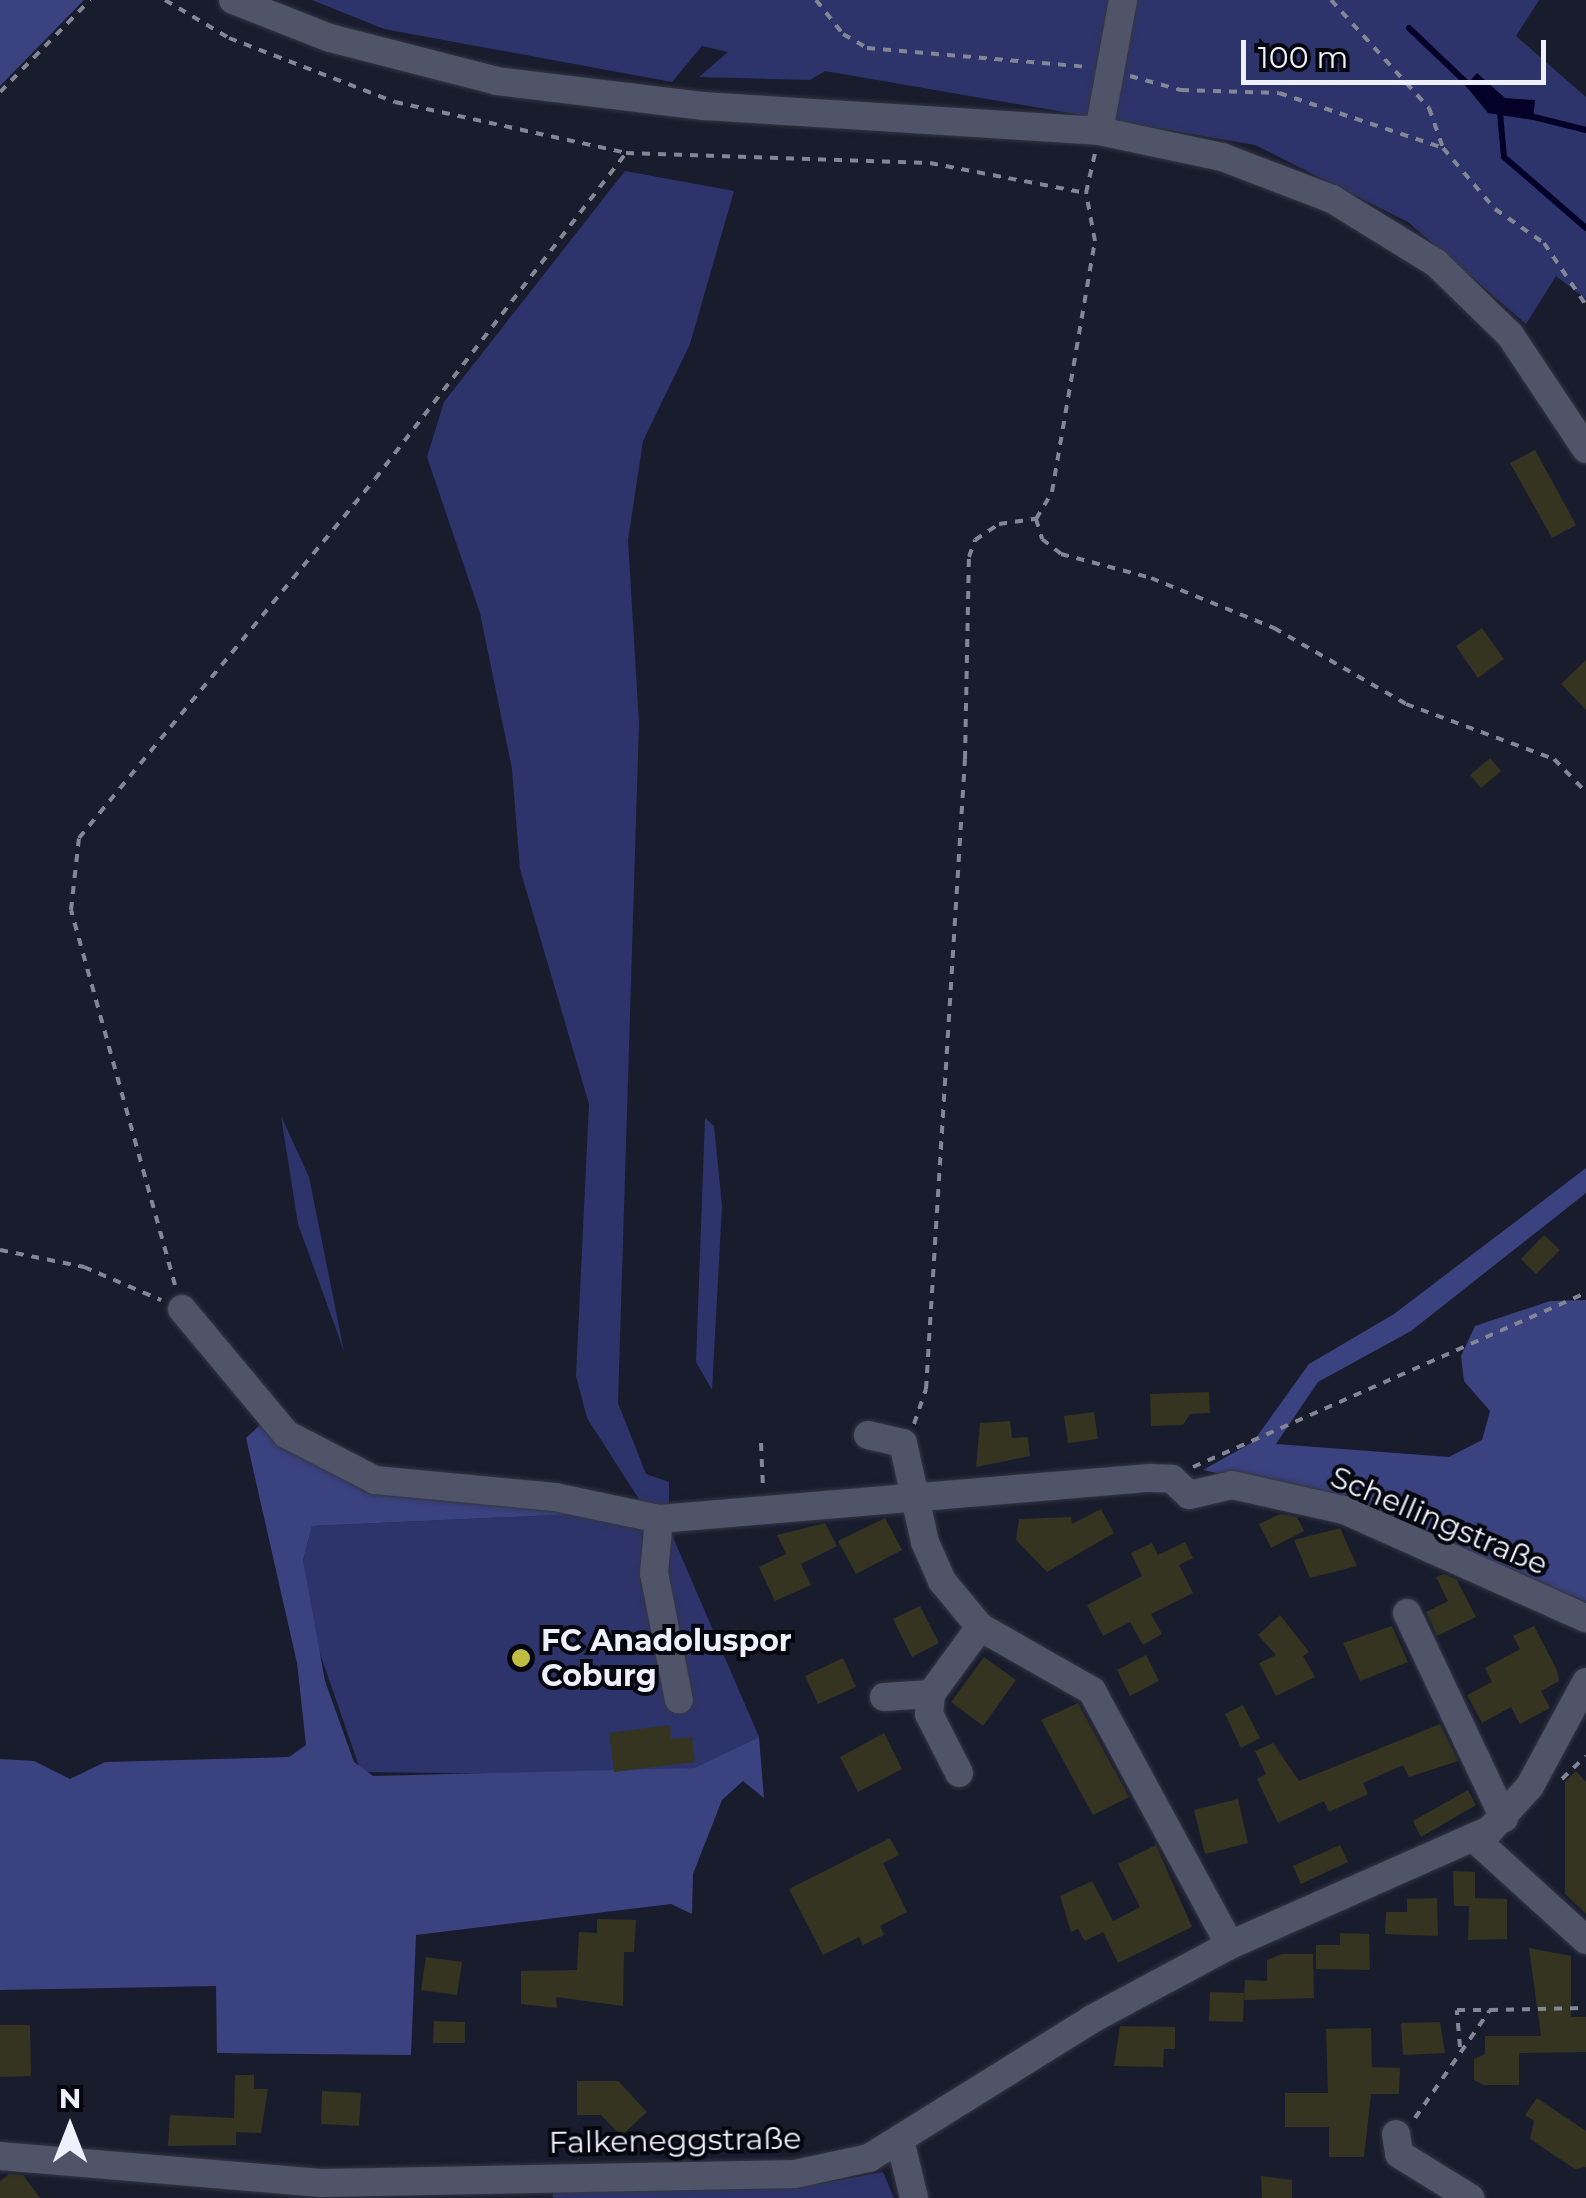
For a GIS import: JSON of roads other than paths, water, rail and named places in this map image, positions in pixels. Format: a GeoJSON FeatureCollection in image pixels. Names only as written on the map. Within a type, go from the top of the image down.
{"type":"FeatureCollection","features":[{"type":"Feature","properties":{"kind":"street"},"geometry":{"type":"LineString","coordinates":[[234,0],[330,38],[498,81],[631,100],[1099,131],[1222,157],[1332,198],[1436,263],[1510,335],[1586,449]]}},
{"type":"Feature","properties":{"kind":"street"},"geometry":{"type":"LineString","coordinates":[[1099,131],[1123,0]]}},
{"type":"Feature","properties":{"kind":"street","name":"Schellingstraße"},"geometry":{"type":"LineString","coordinates":[[182,1309],[256,1406],[326,1460],[374,1480],[556,1497],[659,1520],[1172,1479],[1189,1495],[1232,1486],[1344,1510],[1586,1618]]}},
{"type":"Feature","properties":{"kind":"street"},"geometry":{"type":"LineString","coordinates":[[868,1435],[903,1444],[914,1498],[942,1581],[980,1627],[1092,1692],[1230,1945]]}},
{"type":"Feature","properties":{"kind":"street"},"geometry":{"type":"LineString","coordinates":[[659,1520],[654,1573],[680,1700]]}},
{"type":"Feature","properties":{"kind":"street"},"geometry":{"type":"LineString","coordinates":[[1407,1614],[1504,1818]]}},
{"type":"Feature","properties":{"kind":"street"},"geometry":{"type":"LineString","coordinates":[[960,1773],[929,1714],[931,1694],[980,1627]]}},
{"type":"Feature","properties":{"kind":"street","name":"Falkeneggstraße"},"geometry":{"type":"LineString","coordinates":[[0,2156],[436,2190],[796,2174],[901,2144],[1092,2019],[1230,1945],[1475,1839],[1504,1818],[1530,1786],[1586,1682]]}},
{"type":"Feature","properties":{"kind":"street"},"geometry":{"type":"LineString","coordinates":[[884,1696],[931,1694]]}},
{"type":"Feature","properties":{"kind":"street"},"geometry":{"type":"LineString","coordinates":[[1475,1839],[1586,1940]]}},
{"type":"Feature","properties":{"kind":"street"},"geometry":{"type":"LineString","coordinates":[[1396,2134],[1399,2154],[1470,2198]]}},
{"type":"Feature","properties":{"kind":"street"},"geometry":{"type":"LineString","coordinates":[[901,2144],[914,2198]]}},
{"type":"Feature","properties":{"kind":"waterway"},"geometry":{"type":"LineString","coordinates":[[1409,28],[1472,88]]}},
{"type":"Feature","properties":{"kind":"waterway"},"geometry":{"type":"LineString","coordinates":[[1500,113],[1504,157],[1586,228]]}},
{"type":"Feature","properties":{"kind":"waterway"},"geometry":{"type":"LineString","coordinates":[[1526,115],[1586,130]]}},
{"type":"Feature","properties":{"kind":"place","name":"FC Anadoluspor Coburg"},"geometry":{"type":"Point","coordinates":[521,1658]}}]}
